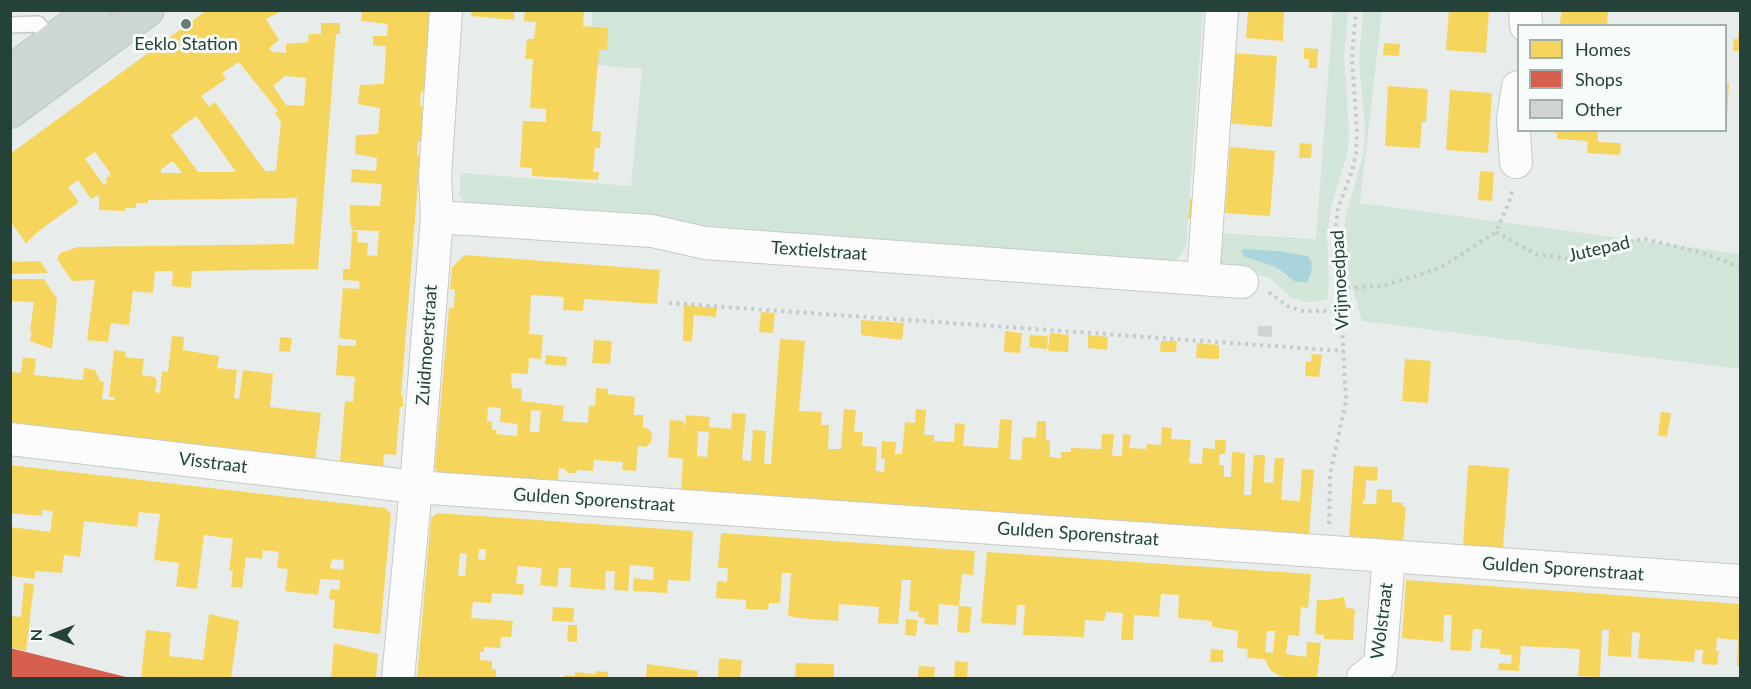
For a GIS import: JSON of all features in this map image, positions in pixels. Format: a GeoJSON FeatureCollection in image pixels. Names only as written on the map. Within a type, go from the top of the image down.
{"type":"FeatureCollection","features":[{"type":"Feature","properties":{"kind":"main road"},"geometry":{"type":"LineString","coordinates":[[10,73],[94,10]]}},
{"type":"Feature","properties":{"kind":"main road"},"geometry":{"type":"LineString","coordinates":[[10,111],[147,10]]}},
{"type":"Feature","properties":{"kind":"street","name":"Zuidmoerstraat"},"geometry":{"type":"LineString","coordinates":[[398,678],[416,487],[437,217],[435,176],[446,10]]}},
{"type":"Feature","properties":{"kind":"street"},"geometry":{"type":"LineString","coordinates":[[1203,279],[1222,10]]}},
{"type":"Feature","properties":{"kind":"street"},"geometry":{"type":"LineString","coordinates":[[1516,162],[1513,119],[1517,93]]}},
{"type":"Feature","properties":{"kind":"street","name":"Textielstraat"},"geometry":{"type":"LineString","coordinates":[[437,217],[652,231],[716,244],[1242,282]]}},
{"type":"Feature","properties":{"kind":"street","name":"Visstraat"},"geometry":{"type":"LineString","coordinates":[[10,439],[416,487]]}},
{"type":"Feature","properties":{"kind":"street","name":"Gulden Sporenstraat"},"geometry":{"type":"LineString","coordinates":[[416,487],[1740,581]]}},
{"type":"Feature","properties":{"kind":"street","name":"Wolstraat"},"geometry":{"type":"LineString","coordinates":[[1363,678],[1380,665],[1389,556]]}},
{"type":"Feature","properties":{"kind":"lane"},"geometry":{"type":"LineString","coordinates":[[10,34],[17,25],[38,24],[52,41],[42,88]]}},
{"type":"Feature","properties":{"kind":"path","name":"Vrijmoedpad"},"geometry":{"type":"LineString","coordinates":[[1328,552],[1330,474],[1346,402],[1335,231],[1338,209],[1356,153],[1357,131],[1352,59],[1356,10]]}},
{"type":"Feature","properties":{"kind":"path"},"geometry":{"type":"LineString","coordinates":[[1340,288],[1383,286],[1440,268],[1496,232],[1511,197],[1516,162]]}},
{"type":"Feature","properties":{"kind":"path","name":"Jutepad"},"geometry":{"type":"LineString","coordinates":[[1496,232],[1536,254],[1569,259],[1620,243],[1645,239],[1703,253],[1740,267]]}},
{"type":"Feature","properties":{"kind":"path"},"geometry":{"type":"LineString","coordinates":[[1242,282],[1255,284],[1289,307],[1303,311],[1340,311]]}},
{"type":"Feature","properties":{"kind":"path"},"geometry":{"type":"LineString","coordinates":[[669,303],[1344,351]]}},
{"type":"Feature","properties":{"kind":"green space"},"geometry":{"type":"Polygon","coordinates":[[[593,11],[1203,11],[1186,247],[1172,266],[468,205],[459,196],[461,173],[631,186],[642,69],[589,64],[593,11]]]}},
{"type":"Feature","properties":{"kind":"green space"},"geometry":{"type":"Polygon","coordinates":[[[1333,11],[1348,11],[1344,57],[1349,130],[1348,150],[1331,207],[1327,236],[1329,285],[1327,300],[1306,302],[1292,298],[1270,278],[1221,265],[1214,252],[1214,233],[1316,239],[1333,11]],[[1296,255],[1261,261],[1274,266],[1287,277],[1307,256],[1296,255]]]}},
{"type":"Feature","properties":{"kind":"green space"},"geometry":{"type":"Polygon","coordinates":[[[1363,11],[1382,11],[1360,203],[1740,254],[1740,369],[1362,321],[1350,280],[1344,279],[1343,243],[1345,219],[1364,152],[1365,129],[1359,61],[1363,11]]]}},
{"type":"Feature","properties":{"kind":"water"},"geometry":{"type":"Polygon","coordinates":[[[1243,249],[1308,256],[1312,264],[1311,274],[1307,282],[1296,282],[1274,266],[1245,257],[1241,252],[1243,249]]]}},
{"type":"Feature","properties":{"kind":"building: Homes"},"geometry":{"type":"Polygon","coordinates":[[[207,10],[283,10],[266,19],[279,40],[269,48],[273,52],[286,53],[286,44],[308,42],[309,34],[321,34],[321,23],[340,23],[340,34],[336,34],[318,269],[192,271],[191,288],[172,286],[173,271],[155,271],[153,293],[133,291],[129,325],[111,323],[108,342],[87,340],[95,280],[72,281],[57,259],[60,253],[78,247],[294,244],[297,198],[148,200],[148,203],[136,203],[136,208],[125,208],[125,211],[99,210],[99,195],[91,199],[78,180],[68,187],[79,202],[26,243],[10,221],[10,154],[207,10]],[[239,62],[222,73],[226,79],[201,96],[209,107],[215,102],[265,171],[276,171],[281,122],[275,113],[278,111],[239,62]],[[285,76],[273,86],[286,105],[304,106],[306,78],[285,76]],[[196,116],[171,135],[198,172],[236,172],[196,116]],[[95,152],[85,159],[104,185],[107,182],[105,179],[111,174],[95,152]],[[173,161],[160,170],[162,173],[182,173],[173,161]]]}},
{"type":"Feature","properties":{"kind":"building: Homes"},"geometry":{"type":"Polygon","coordinates":[[[362,10],[431,10],[425,92],[421,91],[420,106],[424,106],[421,142],[418,142],[417,156],[420,156],[401,396],[403,407],[400,407],[396,455],[384,454],[383,467],[340,462],[345,401],[353,402],[355,377],[336,375],[338,345],[356,346],[356,340],[339,338],[343,288],[359,289],[360,286],[359,281],[343,280],[343,269],[350,269],[352,231],[358,232],[357,242],[368,243],[367,255],[377,256],[379,231],[352,230],[350,221],[350,205],[380,206],[382,184],[351,182],[352,169],[376,171],[377,158],[355,154],[356,135],[378,134],[380,108],[358,104],[360,85],[384,84],[386,46],[373,46],[373,36],[387,36],[388,24],[361,21],[362,10]]]}},
{"type":"Feature","properties":{"kind":"building: Homes"},"geometry":{"type":"Polygon","coordinates":[[[472,10],[514,10],[514,20],[471,16],[472,10]]]}},
{"type":"Feature","properties":{"kind":"building: Homes"},"geometry":{"type":"Polygon","coordinates":[[[525,10],[584,10],[583,26],[608,28],[607,50],[599,50],[592,131],[601,132],[600,148],[595,148],[593,172],[599,172],[598,180],[532,176],[532,168],[520,167],[523,121],[546,122],[546,109],[530,108],[533,59],[525,59],[527,39],[534,39],[536,22],[524,21],[525,10]]]}},
{"type":"Feature","properties":{"kind":"building: Homes"},"geometry":{"type":"Polygon","coordinates":[[[1248,10],[1284,10],[1283,41],[1246,38],[1248,10]]]}},
{"type":"Feature","properties":{"kind":"building: Homes"},"geometry":{"type":"Polygon","coordinates":[[[1449,10],[1489,10],[1486,53],[1446,50],[1449,10]]]}},
{"type":"Feature","properties":{"kind":"building: Homes"},"geometry":{"type":"Polygon","coordinates":[[[1562,10],[1608,10],[1607,24],[1559,24],[1562,10]]]}},
{"type":"Feature","properties":{"kind":"building: Homes"},"geometry":{"type":"Polygon","coordinates":[[[1739,28],[1740,51],[1733,51],[1734,39],[1738,39],[1739,28]]]}},
{"type":"Feature","properties":{"kind":"building: Homes"},"geometry":{"type":"Polygon","coordinates":[[[1384,43],[1400,44],[1399,56],[1383,55],[1384,43]]]}},
{"type":"Feature","properties":{"kind":"building: Homes"},"geometry":{"type":"Polygon","coordinates":[[[1304,48],[1318,49],[1317,68],[1309,68],[1309,59],[1304,59],[1304,48]]]}},
{"type":"Feature","properties":{"kind":"building: Homes"},"geometry":{"type":"Polygon","coordinates":[[[1233,53],[1277,56],[1272,127],[1227,123],[1233,53]]]}},
{"type":"Feature","properties":{"kind":"building: Homes"},"geometry":{"type":"Polygon","coordinates":[[[1727,83],[1729,83],[1727,119],[1727,83]]]}},
{"type":"Feature","properties":{"kind":"building: Homes"},"geometry":{"type":"Polygon","coordinates":[[[1388,86],[1428,89],[1426,122],[1422,122],[1420,148],[1385,146],[1388,86]]]}},
{"type":"Feature","properties":{"kind":"building: Homes"},"geometry":{"type":"Polygon","coordinates":[[[1450,90],[1492,93],[1488,153],[1446,150],[1450,90]]]}},
{"type":"Feature","properties":{"kind":"building: Homes"},"geometry":{"type":"Polygon","coordinates":[[[1598,132],[1598,142],[1621,143],[1620,155],[1587,153],[1588,141],[1557,139],[1557,133],[1553,133],[1598,132]]]}},
{"type":"Feature","properties":{"kind":"building: Homes"},"geometry":{"type":"Polygon","coordinates":[[[1300,143],[1312,144],[1311,158],[1299,158],[1300,143]]]}},
{"type":"Feature","properties":{"kind":"building: Homes"},"geometry":{"type":"Polygon","coordinates":[[[1230,147],[1275,151],[1270,216],[1225,213],[1230,147]]]}},
{"type":"Feature","properties":{"kind":"building: Homes"},"geometry":{"type":"Polygon","coordinates":[[[1480,171],[1494,172],[1492,201],[1478,200],[1480,171]]]}},
{"type":"Feature","properties":{"kind":"building: Homes"},"geometry":{"type":"Polygon","coordinates":[[[1190,199],[1198,199],[1196,219],[1188,219],[1190,199]]]}},
{"type":"Feature","properties":{"kind":"building: Homes"},"geometry":{"type":"Polygon","coordinates":[[[465,255],[660,270],[657,304],[584,299],[583,311],[563,310],[564,297],[531,295],[529,334],[543,335],[541,359],[529,358],[528,374],[511,373],[512,388],[522,389],[521,401],[564,406],[562,421],[588,423],[589,406],[595,406],[596,388],[608,389],[608,394],[635,397],[634,415],[643,415],[643,428],[647,428],[652,433],[651,442],[646,447],[638,446],[636,471],[622,470],[623,462],[594,460],[593,471],[578,470],[575,473],[568,473],[565,469],[559,468],[558,482],[440,474],[435,468],[449,308],[454,308],[455,289],[450,289],[452,267],[465,255]],[[488,407],[487,421],[492,422],[492,430],[497,430],[496,434],[517,436],[518,424],[500,422],[501,408],[488,407]],[[531,410],[530,432],[539,432],[541,411],[531,410]]]}},
{"type":"Feature","properties":{"kind":"building: Homes"},"geometry":{"type":"Polygon","coordinates":[[[40,261],[48,273],[10,274],[10,262],[40,261]]]}},
{"type":"Feature","properties":{"kind":"building: Homes"},"geometry":{"type":"Polygon","coordinates":[[[10,279],[44,279],[57,299],[52,349],[30,341],[34,302],[10,301],[10,279]]]}},
{"type":"Feature","properties":{"kind":"building: Homes"},"geometry":{"type":"Polygon","coordinates":[[[684,305],[717,308],[716,317],[694,315],[692,341],[683,341],[684,305]]]}},
{"type":"Feature","properties":{"kind":"building: Homes"},"geometry":{"type":"Polygon","coordinates":[[[761,312],[775,313],[773,333],[759,332],[761,312]]]}},
{"type":"Feature","properties":{"kind":"building: Homes"},"geometry":{"type":"Polygon","coordinates":[[[861,320],[904,323],[902,340],[861,335],[861,320]]]}},
{"type":"Feature","properties":{"kind":"building: Homes"},"geometry":{"type":"Polygon","coordinates":[[[1005,331],[1022,333],[1020,353],[1004,352],[1005,331]]]}},
{"type":"Feature","properties":{"kind":"building: Homes"},"geometry":{"type":"Polygon","coordinates":[[[1050,333],[1069,335],[1068,352],[1048,351],[1050,333]]]}},
{"type":"Feature","properties":{"kind":"building: Homes"},"geometry":{"type":"Polygon","coordinates":[[[1030,335],[1048,336],[1047,349],[1029,347],[1030,335]]]}},
{"type":"Feature","properties":{"kind":"building: Homes"},"geometry":{"type":"Polygon","coordinates":[[[1088,335],[1108,337],[1107,350],[1088,348],[1088,335]]]}},
{"type":"Feature","properties":{"kind":"building: Homes"},"geometry":{"type":"Polygon","coordinates":[[[172,336],[184,337],[183,350],[219,356],[217,368],[237,370],[234,398],[239,399],[243,370],[273,374],[270,407],[321,413],[315,462],[10,425],[10,372],[21,373],[23,357],[36,359],[34,375],[83,380],[84,368],[95,370],[101,382],[104,382],[102,399],[114,400],[115,397],[109,397],[114,350],[126,352],[125,357],[144,359],[142,375],[154,377],[157,380],[155,392],[160,393],[162,371],[168,372],[172,336]]]}},
{"type":"Feature","properties":{"kind":"building: Homes"},"geometry":{"type":"Polygon","coordinates":[[[280,337],[292,338],[290,352],[279,351],[280,337]]]}},
{"type":"Feature","properties":{"kind":"building: Homes"},"geometry":{"type":"Polygon","coordinates":[[[780,339],[805,341],[799,411],[822,412],[821,425],[829,425],[828,449],[841,449],[844,409],[856,410],[854,432],[863,432],[862,446],[877,447],[876,471],[884,472],[885,459],[881,458],[882,441],[896,442],[895,454],[902,454],[905,422],[915,423],[916,409],[926,410],[924,435],[934,435],[934,441],[954,442],[955,423],[965,424],[963,446],[998,448],[1000,419],[1012,420],[1010,459],[1021,460],[1023,437],[1036,438],[1037,421],[1046,421],[1046,440],[1050,441],[1050,457],[1061,458],[1061,452],[1071,452],[1071,448],[1101,449],[1102,434],[1114,434],[1112,456],[1122,456],[1123,434],[1131,435],[1129,448],[1146,449],[1147,444],[1161,445],[1162,427],[1172,428],[1171,439],[1191,440],[1189,463],[1202,464],[1203,448],[1215,449],[1215,440],[1226,440],[1225,454],[1220,454],[1219,465],[1224,465],[1224,477],[1231,477],[1232,452],[1245,453],[1244,495],[1251,495],[1254,455],[1265,455],[1264,482],[1273,483],[1275,458],[1284,458],[1281,500],[1300,501],[1302,469],[1314,470],[1309,534],[681,491],[683,459],[668,457],[670,420],[684,421],[685,429],[686,415],[710,417],[709,427],[731,429],[732,413],[746,414],[742,460],[751,461],[753,430],[766,431],[764,464],[771,464],[780,339]],[[698,431],[697,456],[707,457],[709,432],[698,431]]]}},
{"type":"Feature","properties":{"kind":"building: Homes"},"geometry":{"type":"Polygon","coordinates":[[[594,340],[612,341],[610,364],[592,363],[594,340]]]}},
{"type":"Feature","properties":{"kind":"building: Homes"},"geometry":{"type":"Polygon","coordinates":[[[1161,341],[1177,341],[1176,352],[1160,352],[1161,341]]]}},
{"type":"Feature","properties":{"kind":"building: Homes"},"geometry":{"type":"Polygon","coordinates":[[[1197,343],[1219,345],[1219,359],[1196,358],[1197,343]]]}},
{"type":"Feature","properties":{"kind":"building: Homes"},"geometry":{"type":"Polygon","coordinates":[[[1312,354],[1322,355],[1319,377],[1305,376],[1306,361],[1311,362],[1312,354]]]}},
{"type":"Feature","properties":{"kind":"building: Homes"},"geometry":{"type":"Polygon","coordinates":[[[546,355],[567,357],[566,366],[545,364],[546,355]]]}},
{"type":"Feature","properties":{"kind":"building: Homes"},"geometry":{"type":"Polygon","coordinates":[[[1405,359],[1431,361],[1428,403],[1402,401],[1405,359]]]}},
{"type":"Feature","properties":{"kind":"building: Homes"},"geometry":{"type":"Polygon","coordinates":[[[1661,412],[1671,413],[1667,437],[1658,435],[1661,412]]]}},
{"type":"Feature","properties":{"kind":"building: Homes"},"geometry":{"type":"Polygon","coordinates":[[[10,465],[385,508],[391,514],[380,634],[333,628],[335,600],[329,599],[330,589],[339,590],[340,580],[320,579],[318,595],[285,591],[288,569],[277,568],[279,552],[263,550],[262,559],[246,557],[242,588],[231,587],[233,571],[229,570],[233,539],[204,535],[197,589],[176,586],[179,563],[154,560],[160,514],[139,512],[137,527],[84,521],[80,557],[64,555],[62,573],[35,571],[34,579],[10,576],[10,527],[50,532],[53,511],[42,510],[42,516],[10,513],[10,465]],[[332,559],[330,568],[343,570],[344,560],[332,559]]]}},
{"type":"Feature","properties":{"kind":"building: Homes"},"geometry":{"type":"Polygon","coordinates":[[[1470,465],[1509,468],[1503,548],[1463,545],[1468,467],[1470,465]]]}},
{"type":"Feature","properties":{"kind":"building: Homes"},"geometry":{"type":"Polygon","coordinates":[[[1354,466],[1378,467],[1377,481],[1366,480],[1363,504],[1376,504],[1377,489],[1392,490],[1392,502],[1403,503],[1402,506],[1406,507],[1403,541],[1349,537],[1354,466]]]}},
{"type":"Feature","properties":{"kind":"building: Homes"},"geometry":{"type":"Polygon","coordinates":[[[437,513],[693,531],[690,581],[668,580],[667,593],[633,591],[634,578],[653,580],[654,567],[630,565],[628,591],[614,590],[615,571],[606,571],[605,590],[570,587],[571,568],[559,568],[557,587],[540,585],[542,568],[518,566],[516,584],[524,584],[523,595],[492,593],[491,603],[473,602],[471,618],[513,621],[511,637],[501,637],[500,648],[484,647],[484,652],[480,652],[480,660],[492,661],[492,669],[496,669],[496,678],[417,678],[431,518],[437,513]],[[479,549],[478,559],[485,560],[486,549],[479,549]],[[460,553],[458,576],[465,576],[467,554],[460,553]]]}},
{"type":"Feature","properties":{"kind":"building: Homes"},"geometry":{"type":"Polygon","coordinates":[[[721,533],[975,551],[973,575],[962,574],[959,606],[939,604],[938,625],[924,624],[925,618],[918,617],[919,612],[909,611],[911,580],[902,580],[898,624],[878,623],[879,607],[839,604],[838,621],[799,618],[788,616],[791,573],[782,573],[780,603],[769,603],[768,610],[746,609],[746,600],[716,598],[717,581],[727,582],[728,568],[718,568],[721,533]]]}},
{"type":"Feature","properties":{"kind":"building: Homes"},"geometry":{"type":"Polygon","coordinates":[[[987,552],[1311,574],[1308,608],[1301,607],[1299,636],[1288,635],[1286,654],[1306,657],[1307,642],[1321,643],[1317,678],[1286,678],[1270,670],[1265,659],[1247,658],[1248,649],[1237,648],[1238,631],[1212,627],[1212,621],[1178,618],[1179,595],[1161,594],[1159,617],[1134,615],[1133,640],[1121,640],[1123,613],[1106,612],[1104,621],[1085,620],[1084,637],[1023,635],[1025,605],[1017,605],[1016,625],[981,623],[987,552]],[[1267,631],[1265,652],[1273,653],[1275,631],[1267,631]]]}},
{"type":"Feature","properties":{"kind":"building: Homes"},"geometry":{"type":"Polygon","coordinates":[[[1406,580],[1740,604],[1740,666],[1737,666],[1738,640],[1717,638],[1716,651],[1719,651],[1717,665],[1702,664],[1703,650],[1695,650],[1694,662],[1638,658],[1640,633],[1632,632],[1631,657],[1608,656],[1609,630],[1602,630],[1600,677],[1578,676],[1580,649],[1521,646],[1519,671],[1498,670],[1499,663],[1511,664],[1512,655],[1500,654],[1500,649],[1480,648],[1482,630],[1473,629],[1471,651],[1450,650],[1452,615],[1444,615],[1443,642],[1402,638],[1406,580]]]}},
{"type":"Feature","properties":{"kind":"building: Homes"},"geometry":{"type":"Polygon","coordinates":[[[24,583],[34,584],[26,651],[10,647],[10,616],[21,617],[24,583]]]}},
{"type":"Feature","properties":{"kind":"building: Homes"},"geometry":{"type":"Polygon","coordinates":[[[1344,597],[1346,608],[1355,609],[1353,640],[1324,639],[1324,635],[1315,634],[1317,600],[1344,597]]]}},
{"type":"Feature","properties":{"kind":"building: Homes"},"geometry":{"type":"Polygon","coordinates":[[[959,606],[972,607],[969,633],[957,632],[959,606]]]}},
{"type":"Feature","properties":{"kind":"building: Homes"},"geometry":{"type":"Polygon","coordinates":[[[553,607],[574,608],[573,622],[552,621],[553,607]]]}},
{"type":"Feature","properties":{"kind":"building: Homes"},"geometry":{"type":"Polygon","coordinates":[[[209,614],[239,621],[231,678],[141,678],[146,630],[171,633],[169,656],[203,660],[209,614]]]}},
{"type":"Feature","properties":{"kind":"building: Homes"},"geometry":{"type":"Polygon","coordinates":[[[906,619],[918,620],[916,636],[905,635],[906,619]]]}},
{"type":"Feature","properties":{"kind":"building: Homes"},"geometry":{"type":"Polygon","coordinates":[[[568,625],[577,625],[577,642],[567,641],[568,625]]]}},
{"type":"Feature","properties":{"kind":"building: Homes"},"geometry":{"type":"Polygon","coordinates":[[[334,643],[378,654],[376,678],[331,678],[334,643]]]}},
{"type":"Feature","properties":{"kind":"building: Homes"},"geometry":{"type":"Polygon","coordinates":[[[1211,649],[1223,650],[1223,662],[1210,662],[1211,649]]]}},
{"type":"Feature","properties":{"kind":"building: Homes"},"geometry":{"type":"Polygon","coordinates":[[[719,658],[742,660],[740,678],[718,678],[719,658]]]}},
{"type":"Feature","properties":{"kind":"building: Homes"},"geometry":{"type":"Polygon","coordinates":[[[955,661],[968,662],[967,678],[954,678],[955,661]]]}},
{"type":"Feature","properties":{"kind":"building: Homes"},"geometry":{"type":"Polygon","coordinates":[[[796,663],[834,664],[834,678],[795,678],[796,663]]]}},
{"type":"Feature","properties":{"kind":"building: Homes"},"geometry":{"type":"Polygon","coordinates":[[[647,664],[698,671],[697,678],[646,678],[647,664]]]}},
{"type":"Feature","properties":{"kind":"building: Homes"},"geometry":{"type":"Polygon","coordinates":[[[919,666],[935,667],[934,678],[918,678],[919,666]]]}},
{"type":"Feature","properties":{"kind":"building: Homes"},"geometry":{"type":"Polygon","coordinates":[[[596,671],[608,672],[608,678],[565,678],[565,675],[575,676],[575,672],[596,674],[596,671]]]}},
{"type":"Feature","properties":{"kind":"building: Shops"},"geometry":{"type":"Polygon","coordinates":[[[10,648],[130,678],[10,678],[10,648]]]}},
{"type":"Feature","properties":{"kind":"building: Other"},"geometry":{"type":"Polygon","coordinates":[[[1258,326],[1272,326],[1272,337],[1258,336],[1258,326]]]}},
{"type":"Feature","properties":{"kind":"place","name":"Eeklo Station"},"geometry":{"type":"Point","coordinates":[186,24]}}]}
